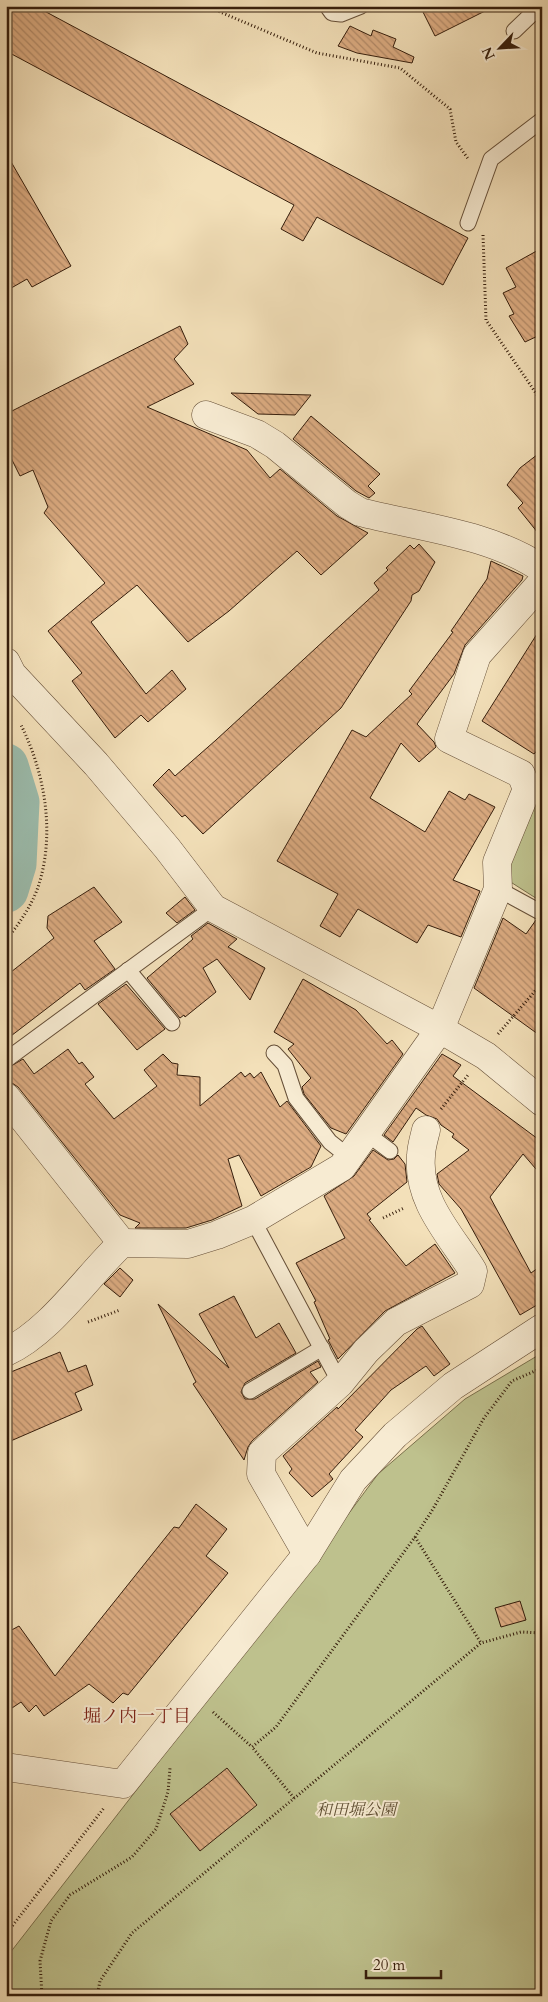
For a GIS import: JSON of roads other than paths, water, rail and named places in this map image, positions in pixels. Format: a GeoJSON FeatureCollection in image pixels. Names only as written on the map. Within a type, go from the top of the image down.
{"type":"FeatureCollection","features":[{"type":"Feature","properties":{"kind":"street"},"geometry":{"type":"LineString","coordinates":[[206,415],[257,434],[275,445],[342,500],[360,512],[490,544],[526,558],[542,569]]}},
{"type":"Feature","properties":{"kind":"street"},"geometry":{"type":"LineString","coordinates":[[6,1352],[48,1322],[101,1263],[122,1243],[188,1244],[217,1235],[253,1220],[342,1167],[440,1029],[498,889],[497,862],[527,789],[521,774],[449,739],[477,655],[542,582]]}},
{"type":"Feature","properties":{"kind":"street"},"geometry":{"type":"LineString","coordinates":[[8,671],[96,764],[167,848],[213,908],[440,1029],[486,1056],[542,1102]]}},
{"type":"Feature","properties":{"kind":"street"},"geometry":{"type":"LineString","coordinates":[[6,1096],[122,1243]]}},
{"type":"Feature","properties":{"kind":"street"},"geometry":{"type":"LineString","coordinates":[[307,1554],[261,1474],[262,1453],[340,1383],[366,1351],[396,1322],[470,1284],[473,1271],[434,1214],[424,1189],[420,1157],[426,1130]]}},
{"type":"Feature","properties":{"kind":"street"},"geometry":{"type":"LineString","coordinates":[[6,1767],[123,1784],[307,1554],[353,1480],[395,1435],[453,1386],[542,1328]]}},
{"type":"Feature","properties":{"kind":"lane"},"geometry":{"type":"LineString","coordinates":[[326,6],[332,13],[341,14],[361,6]]}},
{"type":"Feature","properties":{"kind":"lane"},"geometry":{"type":"LineString","coordinates":[[514,31],[540,6]]}},
{"type":"Feature","properties":{"kind":"lane"},"geometry":{"type":"LineString","coordinates":[[476,225],[491,159],[542,120]]}},
{"type":"Feature","properties":{"kind":"lane"},"geometry":{"type":"LineString","coordinates":[[498,889],[542,913]]}},
{"type":"Feature","properties":{"kind":"lane"},"geometry":{"type":"LineString","coordinates":[[6,1060],[213,908]]}},
{"type":"Feature","properties":{"kind":"lane"},"geometry":{"type":"LineString","coordinates":[[128,970],[172,1023]]}},
{"type":"Feature","properties":{"kind":"lane"},"geometry":{"type":"LineString","coordinates":[[274,1053],[285,1065],[296,1098],[330,1142],[349,1157]]}},
{"type":"Feature","properties":{"kind":"lane"},"geometry":{"type":"LineString","coordinates":[[366,1133],[390,1151]]}},
{"type":"Feature","properties":{"kind":"lane"},"geometry":{"type":"LineString","coordinates":[[253,1220],[340,1383]]}},
{"type":"Feature","properties":{"kind":"lane"},"geometry":{"type":"LineString","coordinates":[[250,1391],[322,1348]]}},
{"type":"Feature","properties":{"kind":"waterway"},"geometry":{"type":"LineString","coordinates":[[6,766],[17,802],[14,864],[6,890]]}},
{"type":"Feature","properties":{"kind":"district","name":"堀ノ内一丁目"},"geometry":{"type":"Point","coordinates":[137,1716]}},
{"type":"Feature","properties":{"kind":"park label","name":"和田堀公園"},"geometry":{"type":"Point","coordinates":[356,1809]}}]}
